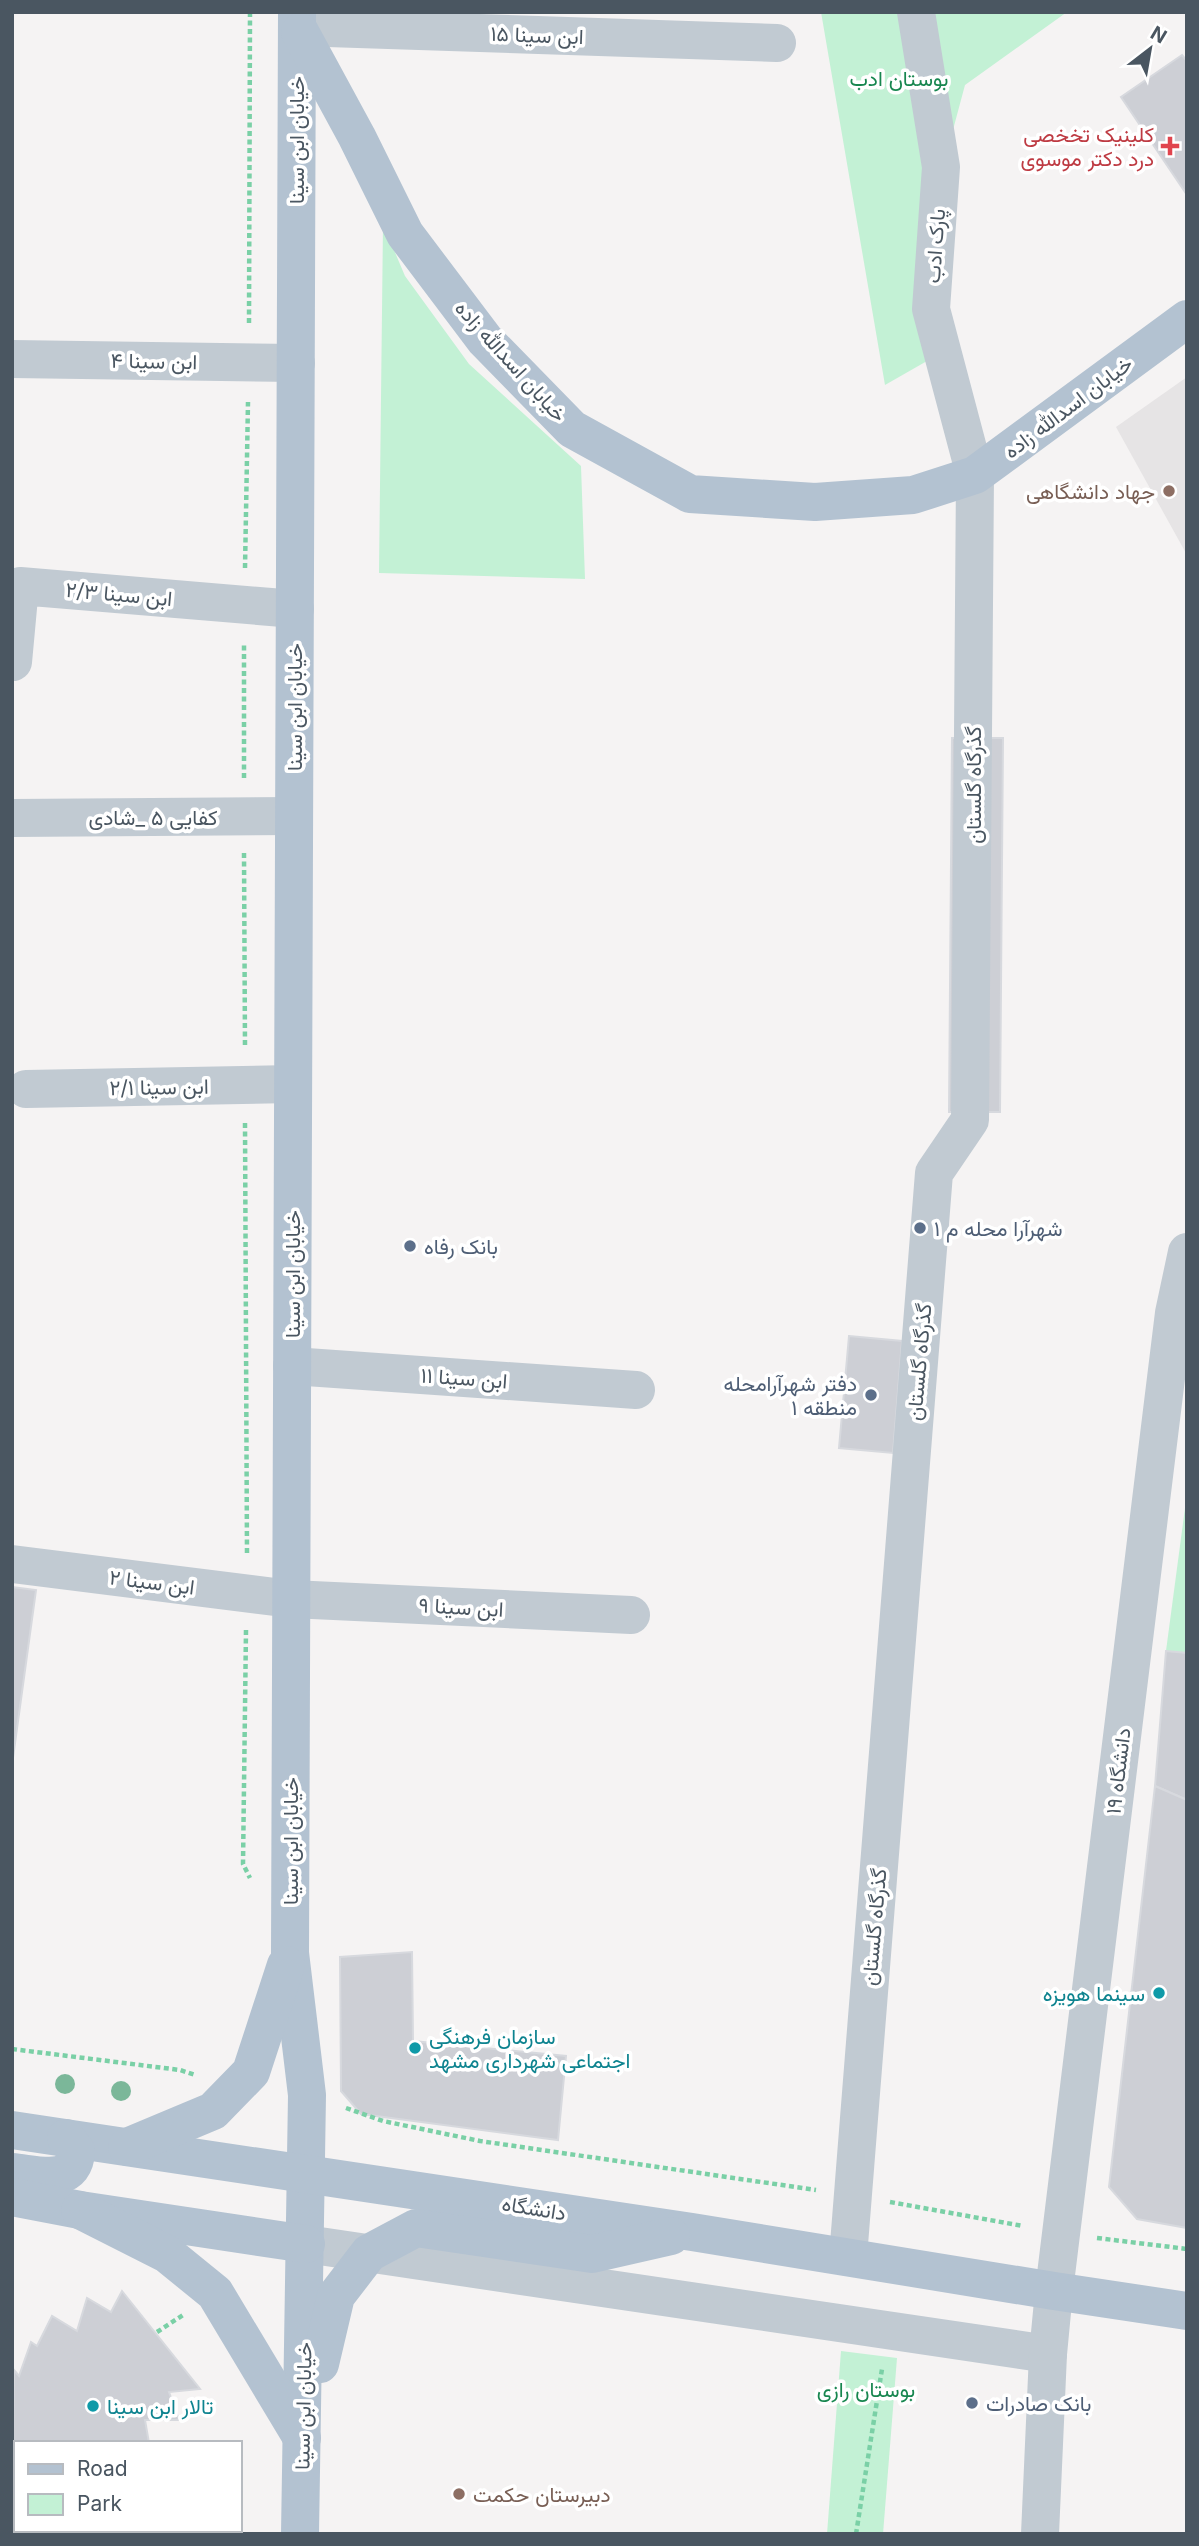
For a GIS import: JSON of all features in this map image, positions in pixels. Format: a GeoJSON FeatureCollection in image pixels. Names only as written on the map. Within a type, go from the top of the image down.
{"type":"FeatureCollection","features":[{"type":"Feature","properties":{"kind":"main road","name":"خیابان اسدالله زاده"},"geometry":{"type":"LineString","coordinates":[[297,20],[405,234],[485,340],[572,429],[690,494],[827,501],[913,495],[975,475],[1187,319]]}},
{"type":"Feature","properties":{"kind":"main road","name":"خیابان ابن سینا"},"geometry":{"type":"LineString","coordinates":[[297,20],[290,1953],[307,2095],[300,2534]]}},
{"type":"Feature","properties":{"kind":"main road"},"geometry":{"type":"LineString","coordinates":[[127,2147],[213,2111],[251,2072],[290,1953]]}},
{"type":"Feature","properties":{"kind":"main road","name":"دانشگاه"},"geometry":{"type":"LineString","coordinates":[[12,2130],[692,2232],[1187,2311]]}},
{"type":"Feature","properties":{"kind":"main road"},"geometry":{"type":"LineString","coordinates":[[12,2172],[60,2176],[70,2171],[76,2162],[76,2151],[66,2138]]}},
{"type":"Feature","properties":{"kind":"main road"},"geometry":{"type":"LineString","coordinates":[[12,2197],[80,2210],[306,2244]]}},
{"type":"Feature","properties":{"kind":"main road"},"geometry":{"type":"LineString","coordinates":[[80,2210],[167,2254],[215,2293],[302,2438]]}},
{"type":"Feature","properties":{"kind":"main road"},"geometry":{"type":"LineString","coordinates":[[302,2438],[336,2296],[369,2253],[416,2228],[592,2254],[692,2232]]}},
{"type":"Feature","properties":{"kind":"street","name":"پارک ادب"},"geometry":{"type":"LineString","coordinates":[[916,12],[941,167],[931,309],[975,475]]}},
{"type":"Feature","properties":{"kind":"street","name":"ابن سینا ۱۵"},"geometry":{"type":"LineString","coordinates":[[297,20],[777,43]]}},
{"type":"Feature","properties":{"kind":"street","name":"ابن سینا ۴"},"geometry":{"type":"LineString","coordinates":[[12,359],[296,363]]}},
{"type":"Feature","properties":{"kind":"street","name":"گذرگاه گلستان"},"geometry":{"type":"LineString","coordinates":[[848,2257],[934,1172],[970,1119],[975,475]]}},
{"type":"Feature","properties":{"kind":"street","name":"ابن سینا ۲/۳"},"geometry":{"type":"LineString","coordinates":[[13,662],[20,586],[295,609]]}},
{"type":"Feature","properties":{"kind":"street","name":"کفایی ۵ _شادی"},"geometry":{"type":"LineString","coordinates":[[12,818],[294,816]]}},
{"type":"Feature","properties":{"kind":"street","name":"ابن سینا ۲/۱"},"geometry":{"type":"LineString","coordinates":[[26,1089],[293,1084]]}},
{"type":"Feature","properties":{"kind":"street","name":"دانشگاه ۱۹"},"geometry":{"type":"LineString","coordinates":[[1040,2534],[1048,2354],[1054,2291],[1174,1313],[1187,1252]]}},
{"type":"Feature","properties":{"kind":"street","name":"ابن سینا ۱۱"},"geometry":{"type":"LineString","coordinates":[[292,1366],[636,1390]]}},
{"type":"Feature","properties":{"kind":"street","name":"ابن سینا ۲"},"geometry":{"type":"LineString","coordinates":[[12,1564],[291,1599]]}},
{"type":"Feature","properties":{"kind":"street","name":"ابن سینا ۹"},"geometry":{"type":"LineString","coordinates":[[291,1599],[631,1615]]}},
{"type":"Feature","properties":{"kind":"street"},"geometry":{"type":"LineString","coordinates":[[306,2244],[1048,2354]]}},
{"type":"Feature","properties":{"kind":"path"},"geometry":{"type":"LineString","coordinates":[[250,12],[249,362],[244,605],[247,1594],[243,1864],[254,1886]]}},
{"type":"Feature","properties":{"kind":"path"},"geometry":{"type":"LineString","coordinates":[[12,2049],[180,2070],[236,2088]]}},
{"type":"Feature","properties":{"kind":"path"},"geometry":{"type":"LineString","coordinates":[[307,2095],[383,2121],[480,2141],[853,2195],[1061,2233],[1187,2249]]}},
{"type":"Feature","properties":{"kind":"path"},"geometry":{"type":"LineString","coordinates":[[856,2534],[888,2331]]}},
{"type":"Feature","properties":{"kind":"shaded area","name":"جهاد دانشگاهی"},"geometry":{"type":"Polygon","coordinates":[[[1187,377],[1187,555],[1116,427],[1187,377]]]}},
{"type":"Feature","properties":{"kind":"shaded area"},"geometry":{"type":"Polygon","coordinates":[[[68,2532],[179,2532],[179,2534],[64,2534],[68,2532]]]}},
{"type":"Feature","properties":{"kind":"green space","name":"بوستان ادب"},"geometry":{"type":"Polygon","coordinates":[[[821,12],[1067,12],[965,85],[916,268],[955,345],[885,385],[821,12]]]}},
{"type":"Feature","properties":{"kind":"green space"},"geometry":{"type":"Polygon","coordinates":[[[383,224],[405,276],[469,364],[581,466],[585,579],[379,573],[383,224]]]}},
{"type":"Feature","properties":{"kind":"green space"},"geometry":{"type":"Polygon","coordinates":[[[1187,1493],[1187,1653],[1166,1651],[1187,1493]]]}},
{"type":"Feature","properties":{"kind":"green space","name":"بوستان رازی"},"geometry":{"type":"Polygon","coordinates":[[[841,2351],[897,2358],[883,2534],[827,2534],[841,2351]]]}},
{"type":"Feature","properties":{"kind":"building","name":"کلینیک تخخصی درد دکتر موسوی"},"geometry":{"type":"Polygon","coordinates":[[[1182,55],[1187,61],[1187,195],[1121,97],[1182,55]]]}},
{"type":"Feature","properties":{"kind":"building"},"geometry":{"type":"Polygon","coordinates":[[[952,738],[1003,738],[1000,1112],[949,1112],[952,738]]]}},
{"type":"Feature","properties":{"kind":"building","name":"دفتر شهرآرامحله منطقه ۱"},"geometry":{"type":"Polygon","coordinates":[[[849,1336],[902,1341],[893,1453],[839,1448],[849,1336]]]}},
{"type":"Feature","properties":{"kind":"building"},"geometry":{"type":"Polygon","coordinates":[[[12,1587],[36,1590],[12,1765],[12,1587]]]}},
{"type":"Feature","properties":{"kind":"building"},"geometry":{"type":"Polygon","coordinates":[[[1166,1651],[1187,1653],[1187,1800],[1155,1786],[1166,1651]]]}},
{"type":"Feature","properties":{"kind":"building","name":"سینما هویزه"},"geometry":{"type":"Polygon","coordinates":[[[1155,1786],[1187,1800],[1187,2228],[1137,2219],[1109,2187],[1155,1786]]]}},
{"type":"Feature","properties":{"kind":"building","name":"سازمان فرهنگی اجتماعی شهرداری مشهد"},"geometry":{"type":"Polygon","coordinates":[[[412,1952],[413,2041],[566,2056],[558,2140],[361,2114],[341,2091],[340,1957],[412,1952]]]}},
{"type":"Feature","properties":{"kind":"building","name":"تالار ابن سینا"},"geometry":{"type":"Polygon","coordinates":[[[122,2291],[200,2389],[169,2392],[179,2420],[145,2420],[149,2441],[14,2441],[12,2497],[14,2370],[19,2376],[31,2342],[37,2346],[52,2316],[77,2331],[87,2298],[111,2312],[122,2291]]]}},
{"type":"Feature","properties":{"kind":"place","name":"کلینیک تخخصی درد دکتر موسوی"},"geometry":{"type":"Point","coordinates":[1170,146]}},
{"type":"Feature","properties":{"kind":"place","name":"جهاد دانشگاهی"},"geometry":{"type":"Point","coordinates":[1169,491]}},
{"type":"Feature","properties":{"kind":"place","name":"شهرآرا محله م ۱"},"geometry":{"type":"Point","coordinates":[920,1228]}},
{"type":"Feature","properties":{"kind":"place","name":"بانک رفاه"},"geometry":{"type":"Point","coordinates":[410,1246]}},
{"type":"Feature","properties":{"kind":"place","name":"دفتر شهرآرامحله منطقه ۱"},"geometry":{"type":"Point","coordinates":[871,1395]}},
{"type":"Feature","properties":{"kind":"place","name":"سینما هویزه"},"geometry":{"type":"Point","coordinates":[1159,1993]}},
{"type":"Feature","properties":{"kind":"place","name":"سازمان فرهنگی اجتماعی شهرداری مشهد"},"geometry":{"type":"Point","coordinates":[415,2048]}},
{"type":"Feature","properties":{"kind":"place","name":"بانک صادرات"},"geometry":{"type":"Point","coordinates":[972,2403]}},
{"type":"Feature","properties":{"kind":"place","name":"تالار ابن سینا"},"geometry":{"type":"Point","coordinates":[93,2406]}},
{"type":"Feature","properties":{"kind":"place","name":"دبیرستان حکمت"},"geometry":{"type":"Point","coordinates":[459,2494]}}]}
